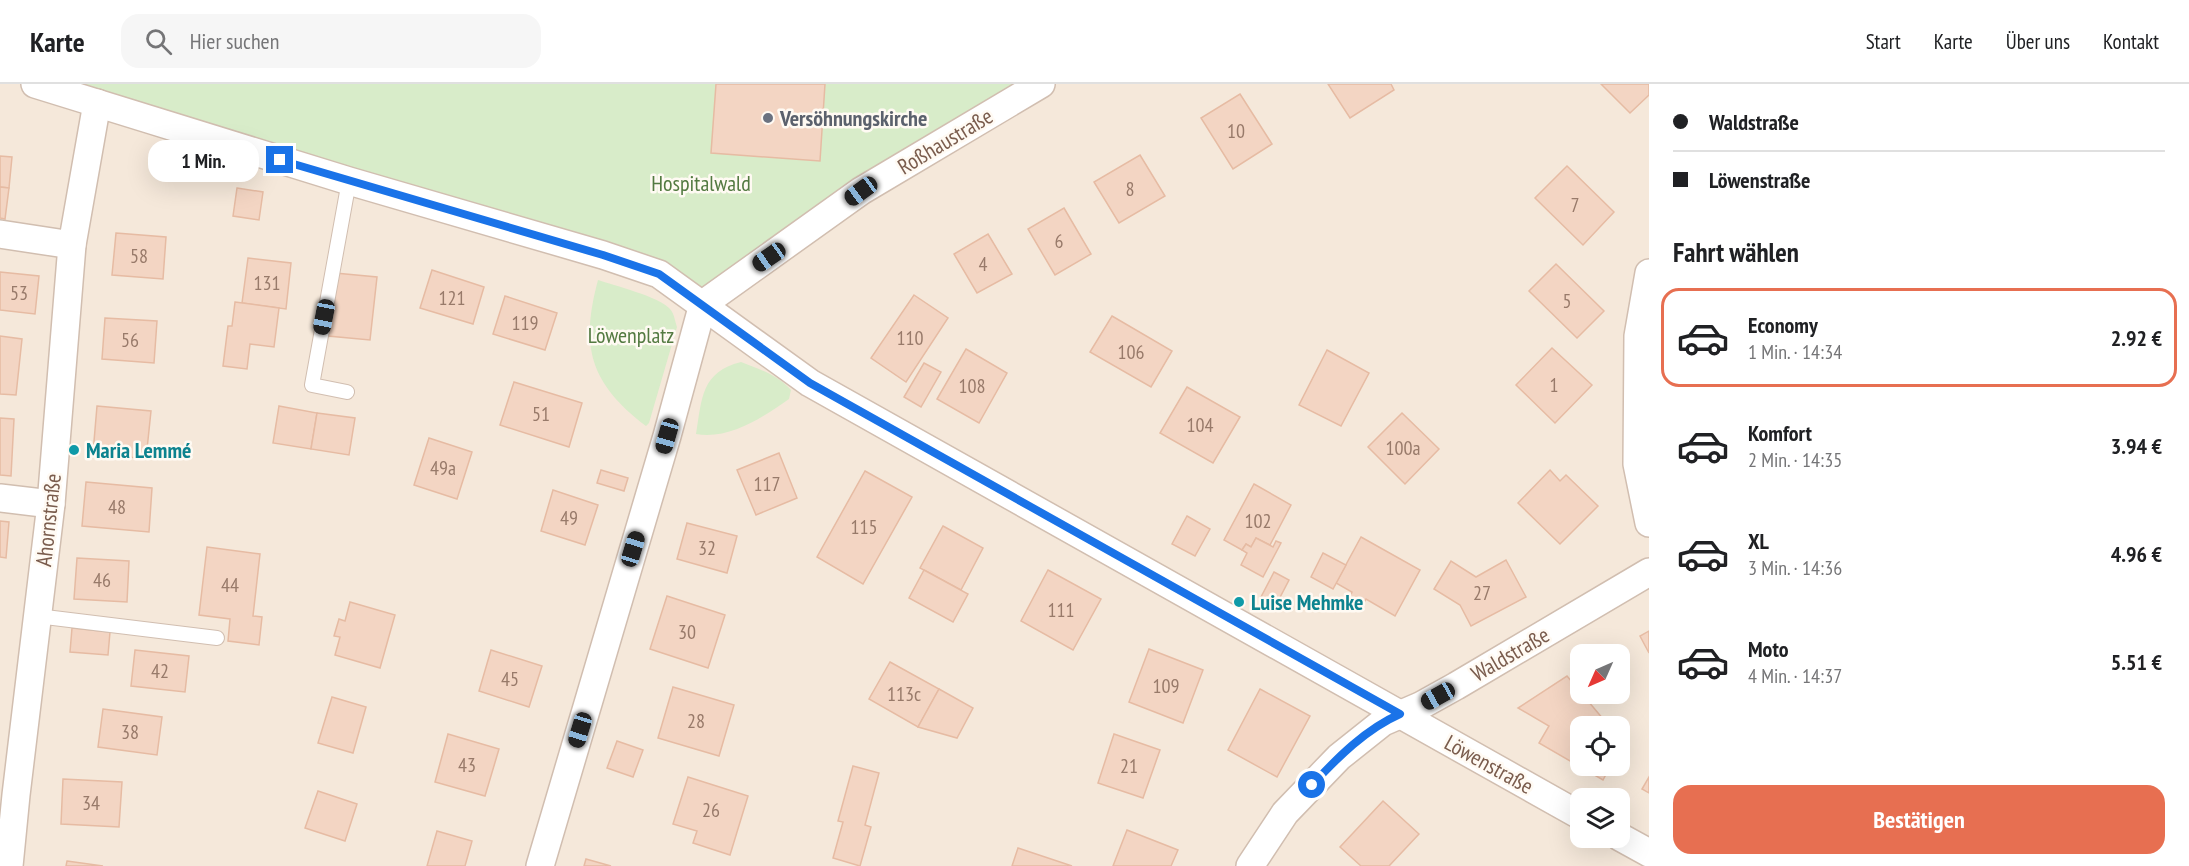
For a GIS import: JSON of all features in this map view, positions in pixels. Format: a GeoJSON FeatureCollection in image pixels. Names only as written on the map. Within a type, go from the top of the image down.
{"type":"FeatureCollection","features":[{"type":"Feature","properties":{"kind":"street","name":"Löwenstraße"},"geometry":{"type":"LineString","coordinates":[[35,84],[349,181],[603,255],[659,274],[810,383],[1570,810]]}},
{"type":"Feature","properties":{"kind":"street","name":"Roßhaustraße"},"geometry":{"type":"LineString","coordinates":[[703,304],[861,191],[1041,84]]}},
{"type":"Feature","properties":{"kind":"street","name":"Ahornstraße"},"geometry":{"type":"LineString","coordinates":[[9,866],[8,794],[37,616],[51,504],[72,245],[97,103]]}},
{"type":"Feature","properties":{"kind":"street"},"geometry":{"type":"LineString","coordinates":[[0,234],[72,245]]}},
{"type":"Feature","properties":{"kind":"street"},"geometry":{"type":"LineString","coordinates":[[1649,273],[1638,336],[1637,464],[1649,523]]}},
{"type":"Feature","properties":{"kind":"street"},"geometry":{"type":"LineString","coordinates":[[540,866],[670,425],[703,304]]}},
{"type":"Feature","properties":{"kind":"street"},"geometry":{"type":"LineString","coordinates":[[0,498],[51,504]]}},
{"type":"Feature","properties":{"kind":"street","name":"Waldstraße"},"geometry":{"type":"LineString","coordinates":[[1250,866],[1285,813],[1339,757],[1383,722],[1456,686],[1649,572]]}},
{"type":"Feature","properties":{"kind":"street"},"geometry":{"type":"LineString","coordinates":[[1630,843],[1649,853]]}},
{"type":"Feature","properties":{"kind":"lane"},"geometry":{"type":"LineString","coordinates":[[347,392],[312,385],[349,181]]}},
{"type":"Feature","properties":{"kind":"lane"},"geometry":{"type":"LineString","coordinates":[[37,616],[217,638]]}},
{"type":"Feature","properties":{"kind":"shaded area"},"geometry":{"type":"Polygon","coordinates":[[[0,84],[35,84],[603,255],[651,287],[724,307],[769,257],[1051,84],[1649,84],[1649,866],[0,866],[0,84]]]}},
{"type":"Feature","properties":{"kind":"green space","name":"Hospitalwald"},"geometry":{"type":"Polygon","coordinates":[[[35,84],[1051,84],[703,304],[659,274],[35,84]]]}},
{"type":"Feature","properties":{"kind":"green space","name":"Löwenplatz"},"geometry":{"type":"Polygon","coordinates":[[[598,280],[657,300],[670,309],[674,317],[677,327],[649,423],[646,426],[612,394],[601,379],[594,362],[590,325],[598,280]]]}},
{"type":"Feature","properties":{"kind":"green space","name":"Löwenplatz"},"geometry":{"type":"Polygon","coordinates":[[[741,362],[780,380],[791,390],[789,399],[746,426],[721,434],[696,434],[702,398],[711,380],[728,366],[741,362]]]}},
{"type":"Feature","properties":{"kind":"building","name":"Versöhnungskirche"},"geometry":{"type":"Polygon","coordinates":[[[716,84],[825,84],[820,161],[711,153],[716,84]]]}},
{"type":"Feature","properties":{"kind":"building"},"geometry":{"type":"Polygon","coordinates":[[[1328,84],[1391,84],[1394,90],[1350,118],[1328,84]]]}},
{"type":"Feature","properties":{"kind":"building"},"geometry":{"type":"Polygon","coordinates":[[[1601,84],[1649,84],[1649,95],[1630,113],[1601,84]]]}},
{"type":"Feature","properties":{"kind":"building"},"geometry":{"type":"Polygon","coordinates":[[[1240,94],[1272,144],[1233,169],[1201,118],[1240,94]]]}},
{"type":"Feature","properties":{"kind":"building"},"geometry":{"type":"Polygon","coordinates":[[[1140,155],[1165,196],[1119,223],[1094,182],[1140,155]]]}},
{"type":"Feature","properties":{"kind":"building"},"geometry":{"type":"Polygon","coordinates":[[[0,156],[12,157],[9,188],[0,187],[0,156]]]}},
{"type":"Feature","properties":{"kind":"building"},"geometry":{"type":"Polygon","coordinates":[[[1567,166],[1614,212],[1583,245],[1535,198],[1567,166]]]}},
{"type":"Feature","properties":{"kind":"building"},"geometry":{"type":"Polygon","coordinates":[[[0,187],[9,188],[5,219],[0,218],[0,187]]]}},
{"type":"Feature","properties":{"kind":"building"},"geometry":{"type":"Polygon","coordinates":[[[237,188],[263,192],[259,220],[233,216],[237,188]]]}},
{"type":"Feature","properties":{"kind":"building"},"geometry":{"type":"Polygon","coordinates":[[[1064,208],[1091,254],[1055,275],[1028,229],[1064,208]]]}},
{"type":"Feature","properties":{"kind":"building"},"geometry":{"type":"Polygon","coordinates":[[[116,233],[166,237],[163,279],[112,275],[116,233]]]}},
{"type":"Feature","properties":{"kind":"building"},"geometry":{"type":"Polygon","coordinates":[[[988,234],[1012,274],[977,293],[954,254],[988,234]]]}},
{"type":"Feature","properties":{"kind":"building"},"geometry":{"type":"Polygon","coordinates":[[[248,258],[291,263],[286,309],[242,303],[248,258]]]}},
{"type":"Feature","properties":{"kind":"building"},"geometry":{"type":"Polygon","coordinates":[[[1556,264],[1604,311],[1577,338],[1529,291],[1556,264]]]}},
{"type":"Feature","properties":{"kind":"building"},"geometry":{"type":"Polygon","coordinates":[[[432,270],[484,287],[473,324],[420,308],[432,270]]]}},
{"type":"Feature","properties":{"kind":"building"},"geometry":{"type":"Polygon","coordinates":[[[0,272],[39,276],[35,314],[0,310],[0,272]]]}},
{"type":"Feature","properties":{"kind":"building"},"geometry":{"type":"Polygon","coordinates":[[[335,273],[377,277],[370,340],[328,336],[335,273]]]}},
{"type":"Feature","properties":{"kind":"building"},"geometry":{"type":"Polygon","coordinates":[[[914,295],[948,318],[906,382],[871,358],[914,295]]]}},
{"type":"Feature","properties":{"kind":"building"},"geometry":{"type":"Polygon","coordinates":[[[505,296],[557,313],[545,350],[493,334],[505,296]]]}},
{"type":"Feature","properties":{"kind":"building"},"geometry":{"type":"Polygon","coordinates":[[[235,302],[279,308],[274,347],[250,344],[247,369],[223,366],[228,326],[232,326],[235,302]]]}},
{"type":"Feature","properties":{"kind":"building"},"geometry":{"type":"Polygon","coordinates":[[[1112,316],[1172,351],[1151,387],[1090,352],[1112,316]]]}},
{"type":"Feature","properties":{"kind":"building"},"geometry":{"type":"Polygon","coordinates":[[[105,318],[157,321],[154,363],[102,359],[105,318]]]}},
{"type":"Feature","properties":{"kind":"building"},"geometry":{"type":"Polygon","coordinates":[[[0,336],[22,339],[16,395],[0,394],[0,336]]]}},
{"type":"Feature","properties":{"kind":"building"},"geometry":{"type":"Polygon","coordinates":[[[1552,348],[1592,385],[1555,423],[1516,385],[1552,348]]]}},
{"type":"Feature","properties":{"kind":"building"},"geometry":{"type":"Polygon","coordinates":[[[966,349],[1007,373],[979,423],[937,399],[966,349]]]}},
{"type":"Feature","properties":{"kind":"building"},"geometry":{"type":"Polygon","coordinates":[[[1327,350],[1369,373],[1341,426],[1299,405],[1327,350]]]}},
{"type":"Feature","properties":{"kind":"building"},"geometry":{"type":"Polygon","coordinates":[[[924,363],[941,372],[921,407],[904,397],[924,363]]]}},
{"type":"Feature","properties":{"kind":"building"},"geometry":{"type":"Polygon","coordinates":[[[514,382],[582,403],[569,447],[500,425],[514,382]]]}},
{"type":"Feature","properties":{"kind":"building"},"geometry":{"type":"Polygon","coordinates":[[[1187,387],[1240,417],[1213,463],[1160,433],[1187,387]]]}},
{"type":"Feature","properties":{"kind":"building"},"geometry":{"type":"Polygon","coordinates":[[[97,406],[151,411],[146,459],[93,453],[97,406]]]}},
{"type":"Feature","properties":{"kind":"building"},"geometry":{"type":"Polygon","coordinates":[[[279,406],[317,413],[311,449],[273,443],[279,406]]]}},
{"type":"Feature","properties":{"kind":"building"},"geometry":{"type":"Polygon","coordinates":[[[317,413],[355,418],[349,455],[311,449],[317,413]]]}},
{"type":"Feature","properties":{"kind":"building"},"geometry":{"type":"Polygon","coordinates":[[[1402,413],[1439,449],[1405,484],[1368,447],[1402,413]]]}},
{"type":"Feature","properties":{"kind":"building"},"geometry":{"type":"Polygon","coordinates":[[[0,418],[14,419],[11,476],[0,475],[0,418]]]}},
{"type":"Feature","properties":{"kind":"building"},"geometry":{"type":"Polygon","coordinates":[[[429,438],[472,452],[457,499],[414,485],[429,438]]]}},
{"type":"Feature","properties":{"kind":"building"},"geometry":{"type":"Polygon","coordinates":[[[779,453],[797,498],[756,515],[737,470],[779,453]]]}},
{"type":"Feature","properties":{"kind":"building"},"geometry":{"type":"Polygon","coordinates":[[[601,470],[628,478],[624,491],[597,483],[601,470]]]}},
{"type":"Feature","properties":{"kind":"building"},"geometry":{"type":"Polygon","coordinates":[[[1550,470],[1560,481],[1566,475],[1598,506],[1560,544],[1518,503],[1550,470]]]}},
{"type":"Feature","properties":{"kind":"building"},"geometry":{"type":"Polygon","coordinates":[[[865,471],[912,497],[863,584],[817,557],[865,471]]]}},
{"type":"Feature","properties":{"kind":"building"},"geometry":{"type":"Polygon","coordinates":[[[86,482],[152,488],[149,532],[82,526],[86,482]]]}},
{"type":"Feature","properties":{"kind":"building"},"geometry":{"type":"Polygon","coordinates":[[[1254,484],[1291,505],[1270,545],[1256,538],[1251,547],[1246,544],[1242,550],[1224,540],[1254,484]]]}},
{"type":"Feature","properties":{"kind":"building"},"geometry":{"type":"Polygon","coordinates":[[[553,490],[598,505],[585,545],[541,531],[553,490]]]}},
{"type":"Feature","properties":{"kind":"building"},"geometry":{"type":"Polygon","coordinates":[[[1187,516],[1210,529],[1195,556],[1172,544],[1187,516]]]}},
{"type":"Feature","properties":{"kind":"building"},"geometry":{"type":"Polygon","coordinates":[[[0,521],[9,522],[6,558],[0,557],[0,521]]]}},
{"type":"Feature","properties":{"kind":"building"},"geometry":{"type":"Polygon","coordinates":[[[687,523],[737,536],[727,573],[677,559],[687,523]]]}},
{"type":"Feature","properties":{"kind":"building"},"geometry":{"type":"Polygon","coordinates":[[[943,526],[983,548],[961,590],[920,568],[943,526]]]}},
{"type":"Feature","properties":{"kind":"building"},"geometry":{"type":"Polygon","coordinates":[[[1361,537],[1420,570],[1395,616],[1366,599],[1363,604],[1350,597],[1352,592],[1336,583],[1361,537]]]}},
{"type":"Feature","properties":{"kind":"building"},"geometry":{"type":"Polygon","coordinates":[[[1256,538],[1273,547],[1276,541],[1281,543],[1263,577],[1241,565],[1247,553],[1242,550],[1246,544],[1251,547],[1256,538]]]}},
{"type":"Feature","properties":{"kind":"building"},"geometry":{"type":"Polygon","coordinates":[[[207,547],[260,554],[253,616],[262,617],[259,645],[228,641],[230,619],[199,615],[207,547]]]}},
{"type":"Feature","properties":{"kind":"building"},"geometry":{"type":"Polygon","coordinates":[[[1323,553],[1346,565],[1333,589],[1311,577],[1323,553]]]}},
{"type":"Feature","properties":{"kind":"building"},"geometry":{"type":"Polygon","coordinates":[[[77,558],[129,561],[127,602],[74,599],[77,558]]]}},
{"type":"Feature","properties":{"kind":"building"},"geometry":{"type":"Polygon","coordinates":[[[1506,560],[1526,597],[1471,626],[1460,605],[1434,589],[1451,561],[1476,577],[1506,560]]]}},
{"type":"Feature","properties":{"kind":"building"},"geometry":{"type":"Polygon","coordinates":[[[924,570],[968,594],[953,622],[909,598],[924,570]]]}},
{"type":"Feature","properties":{"kind":"building"},"geometry":{"type":"Polygon","coordinates":[[[1048,570],[1101,599],[1073,650],[1021,621],[1048,570]]]}},
{"type":"Feature","properties":{"kind":"building"},"geometry":{"type":"Polygon","coordinates":[[[1274,572],[1289,580],[1276,605],[1261,597],[1274,572]]]}},
{"type":"Feature","properties":{"kind":"building"},"geometry":{"type":"Polygon","coordinates":[[[667,596],[725,615],[708,668],[650,649],[667,596]]]}},
{"type":"Feature","properties":{"kind":"building"},"geometry":{"type":"Polygon","coordinates":[[[350,602],[395,615],[380,668],[335,655],[340,637],[334,636],[339,619],[345,621],[350,602]]]}},
{"type":"Feature","properties":{"kind":"building"},"geometry":{"type":"Polygon","coordinates":[[[72,628],[110,632],[108,655],[70,652],[72,628]]]}},
{"type":"Feature","properties":{"kind":"building"},"geometry":{"type":"Polygon","coordinates":[[[1649,631],[1649,653],[1640,636],[1649,631]]]}},
{"type":"Feature","properties":{"kind":"building"},"geometry":{"type":"Polygon","coordinates":[[[1149,649],[1203,670],[1183,723],[1129,702],[1149,649]]]}},
{"type":"Feature","properties":{"kind":"building"},"geometry":{"type":"Polygon","coordinates":[[[135,650],[189,656],[185,692],[131,686],[135,650]]]}},
{"type":"Feature","properties":{"kind":"building"},"geometry":{"type":"Polygon","coordinates":[[[491,650],[542,666],[529,707],[479,691],[491,650]]]}},
{"type":"Feature","properties":{"kind":"building"},"geometry":{"type":"Polygon","coordinates":[[[890,662],[939,689],[918,727],[869,699],[890,662]]]}},
{"type":"Feature","properties":{"kind":"building"},"geometry":{"type":"Polygon","coordinates":[[[1567,676],[1570,680],[1570,704],[1591,704],[1601,716],[1570,716],[1570,761],[1539,743],[1549,726],[1518,708],[1567,676]]]}},
{"type":"Feature","properties":{"kind":"building"},"geometry":{"type":"Polygon","coordinates":[[[673,687],[734,705],[719,756],[658,738],[673,687]]]}},
{"type":"Feature","properties":{"kind":"building"},"geometry":{"type":"Polygon","coordinates":[[[939,689],[973,708],[957,738],[918,727],[939,689]]]}},
{"type":"Feature","properties":{"kind":"building"},"geometry":{"type":"Polygon","coordinates":[[[1260,689],[1310,716],[1277,777],[1228,750],[1260,689]]]}},
{"type":"Feature","properties":{"kind":"building"},"geometry":{"type":"Polygon","coordinates":[[[332,697],[366,707],[353,753],[318,743],[332,697]]]}},
{"type":"Feature","properties":{"kind":"building"},"geometry":{"type":"Polygon","coordinates":[[[103,709],[162,717],[157,755],[98,747],[103,709]]]}},
{"type":"Feature","properties":{"kind":"building"},"geometry":{"type":"Polygon","coordinates":[[[448,734],[499,749],[485,796],[435,782],[448,734]]]}},
{"type":"Feature","properties":{"kind":"building"},"geometry":{"type":"Polygon","coordinates":[[[1114,734],[1160,750],[1143,798],[1098,783],[1114,734]]]}},
{"type":"Feature","properties":{"kind":"building"},"geometry":{"type":"Polygon","coordinates":[[[617,741],[643,750],[633,777],[607,768],[617,741]]]}},
{"type":"Feature","properties":{"kind":"building"},"geometry":{"type":"Polygon","coordinates":[[[853,766],[879,773],[865,825],[871,827],[860,866],[833,858],[843,822],[838,821],[853,766]]]}},
{"type":"Feature","properties":{"kind":"building"},"geometry":{"type":"Polygon","coordinates":[[[688,777],[748,796],[730,855],[693,843],[697,831],[673,824],[688,777]]]}},
{"type":"Feature","properties":{"kind":"building"},"geometry":{"type":"Polygon","coordinates":[[[1649,777],[1649,793],[1642,789],[1649,777]]]}},
{"type":"Feature","properties":{"kind":"building"},"geometry":{"type":"Polygon","coordinates":[[[63,779],[122,782],[119,827],[61,824],[63,779]]]}},
{"type":"Feature","properties":{"kind":"building"},"geometry":{"type":"Polygon","coordinates":[[[318,791],[357,804],[345,841],[305,828],[318,791]]]}},
{"type":"Feature","properties":{"kind":"building"},"geometry":{"type":"Polygon","coordinates":[[[1383,801],[1419,834],[1389,866],[1361,866],[1340,847],[1383,801]]]}},
{"type":"Feature","properties":{"kind":"building"},"geometry":{"type":"Polygon","coordinates":[[[1127,830],[1178,850],[1171,866],[1113,866],[1127,830]]]}},
{"type":"Feature","properties":{"kind":"building"},"geometry":{"type":"Polygon","coordinates":[[[437,831],[472,841],[465,866],[427,866],[437,831]]]}},
{"type":"Feature","properties":{"kind":"building"},"geometry":{"type":"Polygon","coordinates":[[[1018,848],[1072,866],[1012,866],[1018,848]]]}},
{"type":"Feature","properties":{"kind":"building"},"geometry":{"type":"Polygon","coordinates":[[[586,859],[611,866],[584,866],[586,859]]]}},
{"type":"Feature","properties":{"kind":"building"},"geometry":{"type":"Polygon","coordinates":[[[67,861],[103,866],[66,866],[67,861]]]}},
{"type":"Feature","properties":{"kind":"place","name":"Versöhnungskirche"},"geometry":{"type":"Point","coordinates":[768,118]}},
{"type":"Feature","properties":{"kind":"place","name":"Maria Lemmé"},"geometry":{"type":"Point","coordinates":[74,450]}},
{"type":"Feature","properties":{"kind":"place","name":"Luise Mehmke"},"geometry":{"type":"Point","coordinates":[1239,602]}},
{"type":"Feature","properties":{"kind":"route"},"geometry":{"type":"LineString","coordinates":[[280,160],[603,255],[659,274],[810,383],[1400,714],[1383,722],[1339,757],[1312,785]]}}]}
